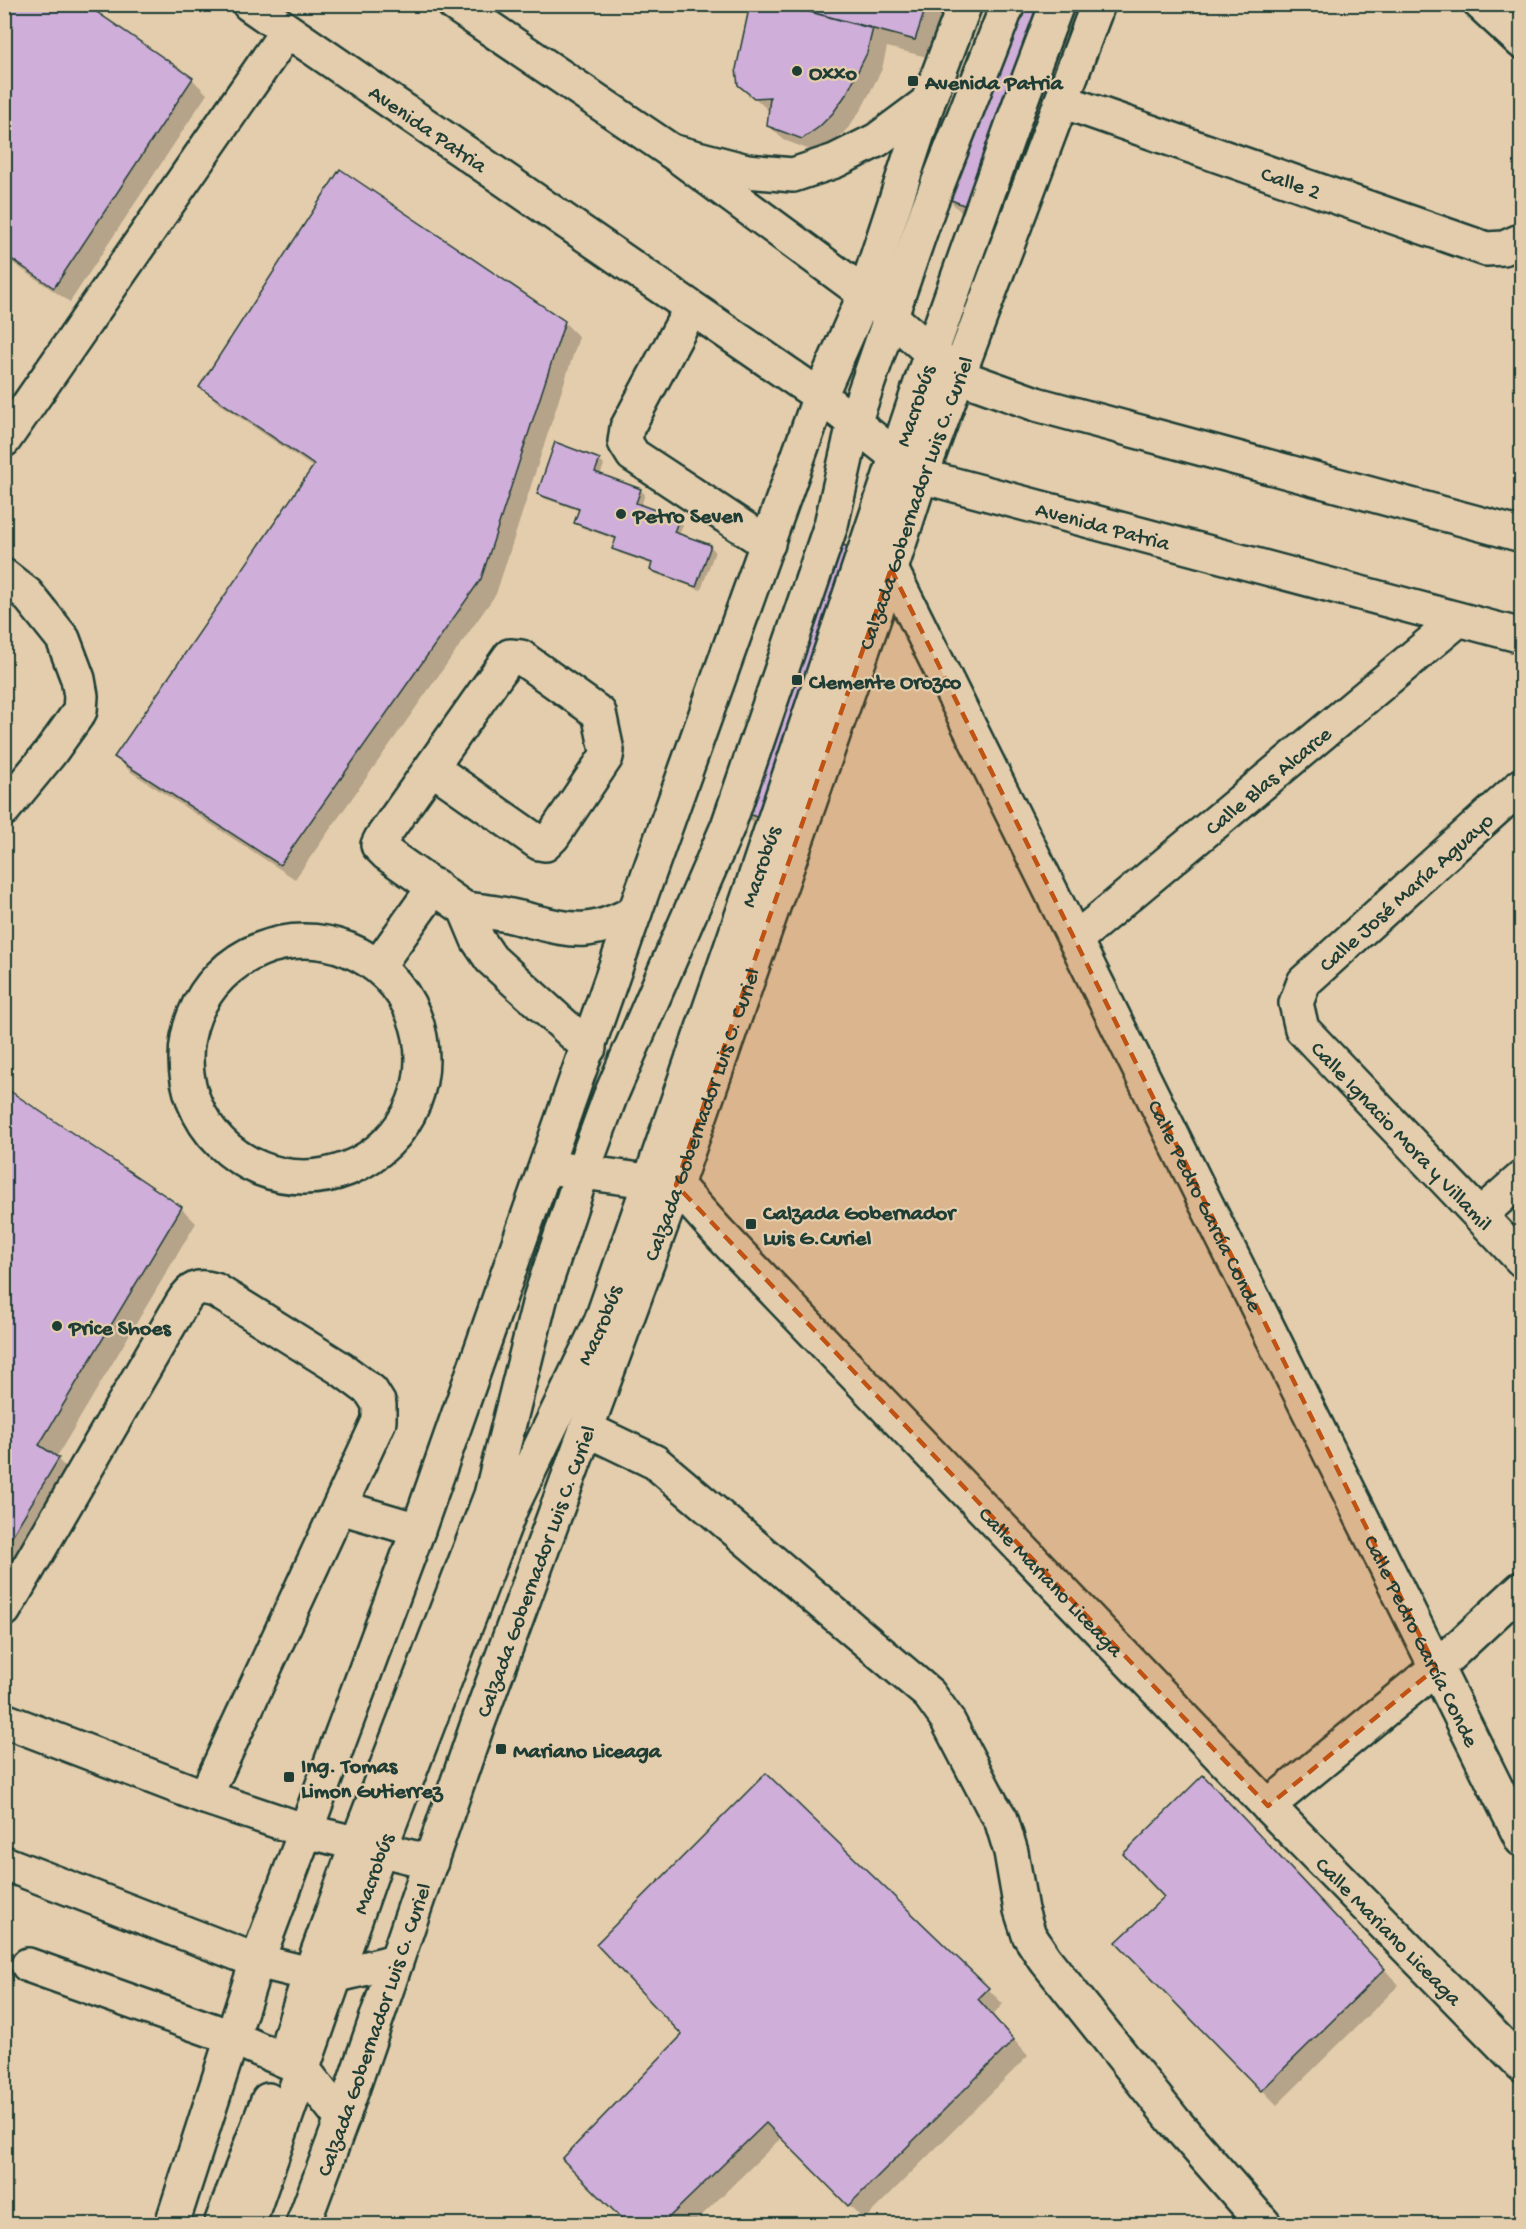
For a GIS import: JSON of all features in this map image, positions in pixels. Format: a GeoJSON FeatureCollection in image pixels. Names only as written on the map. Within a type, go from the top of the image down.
{"type":"FeatureCollection","features":[{"type":"Feature","properties":{"kind":"street","name":"Avenida Patria"},"geometry":{"type":"LineString","coordinates":[[249,4],[820,396],[908,467],[1521,636]]}},
{"type":"Feature","properties":{"kind":"street"},"geometry":{"type":"LineString","coordinates":[[454,4],[671,152],[864,294],[958,376],[1036,404],[1521,536]]}},
{"type":"Feature","properties":{"kind":"street"},"geometry":{"type":"LineString","coordinates":[[172,2224],[256,1961],[418,1530],[635,912],[820,396],[864,294],[928,102],[965,4]]}},
{"type":"Feature","properties":{"kind":"street","name":"Macrobús"},"geometry":{"type":"LineString","coordinates":[[248,2224],[292,2064],[491,1495],[541,1296],[582,1173],[610,1097],[728,826],[831,525],[854,423],[928,209],[1008,4]]}},
{"type":"Feature","properties":{"kind":"street","name":"Macrobús"},"geometry":{"type":"LineString","coordinates":[[368,1846],[511,1508],[601,1322],[663,1184],[756,876],[908,467],[931,353],[1057,4]]}},
{"type":"Feature","properties":{"kind":"street","name":"Calzada Gobernador Luis C. Curiel"},"geometry":{"type":"LineString","coordinates":[[303,2224],[342,2119],[477,1726],[586,1429],[663,1184],[891,569],[908,467],[958,376],[1098,4]]}},
{"type":"Feature","properties":{"kind":"street"},"geometry":{"type":"LineString","coordinates":[[1481,4],[1521,42]]}},
{"type":"Feature","properties":{"kind":"street"},"geometry":{"type":"LineString","coordinates":[[4,440],[287,31]]}},
{"type":"Feature","properties":{"kind":"street","name":"Calle 2"},"geometry":{"type":"LineString","coordinates":[[1062,101],[1486,249],[1504,248],[1521,240]]}},
{"type":"Feature","properties":{"kind":"street"},"geometry":{"type":"LineString","coordinates":[[671,152],[747,171],[793,175],[835,161],[877,140],[928,102]]}},
{"type":"Feature","properties":{"kind":"street"},"geometry":{"type":"LineString","coordinates":[[691,308],[627,428],[625,442],[633,455],[768,544]]}},
{"type":"Feature","properties":{"kind":"street","name":"Calle Pedro García Conde"},"geometry":{"type":"LineString","coordinates":[[891,569],[1521,1840]]}},
{"type":"Feature","properties":{"kind":"street"},"geometry":{"type":"LineString","coordinates":[[4,576],[27,594],[63,639],[78,679],[81,696],[80,711],[4,810]]}},
{"type":"Feature","properties":{"kind":"street","name":"Calle Blas Alcarce"},"geometry":{"type":"LineString","coordinates":[[1076,939],[1458,620]]}},
{"type":"Feature","properties":{"kind":"street"},"geometry":{"type":"LineString","coordinates":[[432,768],[539,843],[545,844],[553,836],[601,766],[607,751],[599,712],[526,661],[514,656],[507,658],[378,845],[387,854],[465,909],[478,940],[491,959],[589,1048]]}},
{"type":"Feature","properties":{"kind":"street","name":"Calle José María Aguayo"},"geometry":{"type":"LineString","coordinates":[[1296,1002],[1304,982],[1521,785]]}},
{"type":"Feature","properties":{"kind":"street"},"geometry":{"type":"LineString","coordinates":[[378,966],[435,886]]}},
{"type":"Feature","properties":{"kind":"street"},"geometry":{"type":"LineString","coordinates":[[465,909],[500,913],[565,930],[590,929],[613,924],[635,912]]}},
{"type":"Feature","properties":{"kind":"street"},"geometry":{"type":"LineString","coordinates":[[306,940],[344,947],[378,966],[405,996],[420,1033],[423,1072],[412,1110],[390,1143],[357,1166],[320,1178],[279,1176],[242,1162],[212,1135],[193,1102],[185,1064],[189,1025],[206,990],[233,963],[267,946],[296,941],[306,940]]}},
{"type":"Feature","properties":{"kind":"street","name":"Calle Ignacio Mora y Villamil"},"geometry":{"type":"LineString","coordinates":[[1296,1002],[1302,1029],[1521,1260]]}},
{"type":"Feature","properties":{"kind":"street"},"geometry":{"type":"LineString","coordinates":[[547,1167],[663,1184]]}},
{"type":"Feature","properties":{"kind":"street"},"geometry":{"type":"LineString","coordinates":[[1480,1215],[1521,1178]]}},
{"type":"Feature","properties":{"kind":"street","name":"Calle Mariano Liceaga"},"geometry":{"type":"LineString","coordinates":[[663,1184],[719,1233],[1268,1806],[1521,2065]]}},
{"type":"Feature","properties":{"kind":"street"},"geometry":{"type":"LineString","coordinates":[[4,1610],[182,1303],[196,1287],[215,1290],[340,1368],[371,1391],[379,1404],[379,1421],[205,1797]]}},
{"type":"Feature","properties":{"kind":"street"},"geometry":{"type":"LineString","coordinates":[[586,1429],[655,1462],[929,1694],[947,1719],[1001,1819],[1011,1852],[1021,1910],[1029,1935],[1174,2121],[1264,2224]]}},
{"type":"Feature","properties":{"kind":"street"},"geometry":{"type":"LineString","coordinates":[[340,1507],[418,1530]]}},
{"type":"Feature","properties":{"kind":"street"},"geometry":{"type":"LineString","coordinates":[[1268,1806],[1436,1668],[1521,1588]]}},
{"type":"Feature","properties":{"kind":"street"},"geometry":{"type":"LineString","coordinates":[[4,1720],[205,1797],[306,1831],[431,1862]]}},
{"type":"Feature","properties":{"kind":"street"},"geometry":{"type":"LineString","coordinates":[[4,1863],[256,1961],[322,1975],[396,1961]]}},
{"type":"Feature","properties":{"kind":"street"},"geometry":{"type":"LineString","coordinates":[[28,1965],[231,2037],[292,2064],[342,2119]]}},
{"type":"Feature","properties":{"kind":"street","name":"Macrobús"},"geometry":{"type":"LineString","coordinates":[[221,2224],[292,2064]]}},
{"type":"Feature","properties":{"kind":"highlighted area"},"geometry":{"type":"Polygon","coordinates":[[[891,569],[1436,1668],[1268,1806],[676,1185],[891,569]]]}},
{"type":"Feature","properties":{"kind":"building"},"geometry":{"type":"Polygon","coordinates":[[[4,4],[85,4],[193,78],[54,288],[4,254],[4,4]]]}},
{"type":"Feature","properties":{"kind":"building","name":"Oxxo"},"geometry":{"type":"Polygon","coordinates":[[[750,4],[780,4],[873,28],[867,53],[847,93],[833,113],[802,139],[767,126],[770,97],[754,98],[738,85],[736,69],[750,4]]]}},
{"type":"Feature","properties":{"kind":"building"},"geometry":{"type":"Polygon","coordinates":[[[780,4],[927,4],[915,40],[780,4]]]}},
{"type":"Feature","properties":{"kind":"building"},"geometry":{"type":"Polygon","coordinates":[[[1015,4],[1043,4],[966,206],[944,197],[1015,4]]]}},
{"type":"Feature","properties":{"kind":"building"},"geometry":{"type":"Polygon","coordinates":[[[340,169],[565,321],[481,579],[280,865],[114,757],[314,465],[199,387],[340,169]]]}},
{"type":"Feature","properties":{"kind":"building","name":"Petro Seven"},"geometry":{"type":"Polygon","coordinates":[[[555,442],[600,459],[595,472],[641,489],[636,503],[679,519],[674,532],[711,545],[696,587],[650,570],[652,563],[612,549],[616,538],[574,523],[579,509],[537,494],[555,442]]]}},
{"type":"Feature","properties":{"kind":"building","name":"Clemente Orozco"},"geometry":{"type":"Polygon","coordinates":[[[832,540],[855,550],[763,819],[739,811],[832,540]]]}},
{"type":"Feature","properties":{"kind":"building","name":"Price Shoes"},"geometry":{"type":"Polygon","coordinates":[[[4,1087],[182,1207],[39,1445],[59,1458],[4,1549],[4,1087]]]}},
{"type":"Feature","properties":{"kind":"building"},"geometry":{"type":"Polygon","coordinates":[[[766,1773],[989,1988],[978,1999],[1014,2040],[848,2206],[766,2123],[662,2224],[627,2224],[562,2159],[682,2035],[596,1944],[766,1773]]]}},
{"type":"Feature","properties":{"kind":"building"},"geometry":{"type":"Polygon","coordinates":[[[1203,1775],[1385,1969],[1261,2091],[1116,1942],[1164,1897],[1123,1854],[1203,1775]]]}},
{"type":"Feature","properties":{"kind":"place","name":"Oxxo"},"geometry":{"type":"Point","coordinates":[797,71]}},
{"type":"Feature","properties":{"kind":"place","name":"Avenida Patria"},"geometry":{"type":"Point","coordinates":[913,81]}},
{"type":"Feature","properties":{"kind":"place","name":"Petro Seven"},"geometry":{"type":"Point","coordinates":[621,514]}},
{"type":"Feature","properties":{"kind":"place","name":"Clemente Orozco"},"geometry":{"type":"Point","coordinates":[797,680]}},
{"type":"Feature","properties":{"kind":"place","name":"Calzada Gobernador Luis G.Curiel"},"geometry":{"type":"Point","coordinates":[751,1224]}},
{"type":"Feature","properties":{"kind":"place","name":"Price Shoes"},"geometry":{"type":"Point","coordinates":[57,1326]}},
{"type":"Feature","properties":{"kind":"place","name":"Mariano Liceaga"},"geometry":{"type":"Point","coordinates":[501,1749]}},
{"type":"Feature","properties":{"kind":"place","name":"Ing. Tomas Limon Gutierrez"},"geometry":{"type":"Point","coordinates":[289,1777]}}]}
